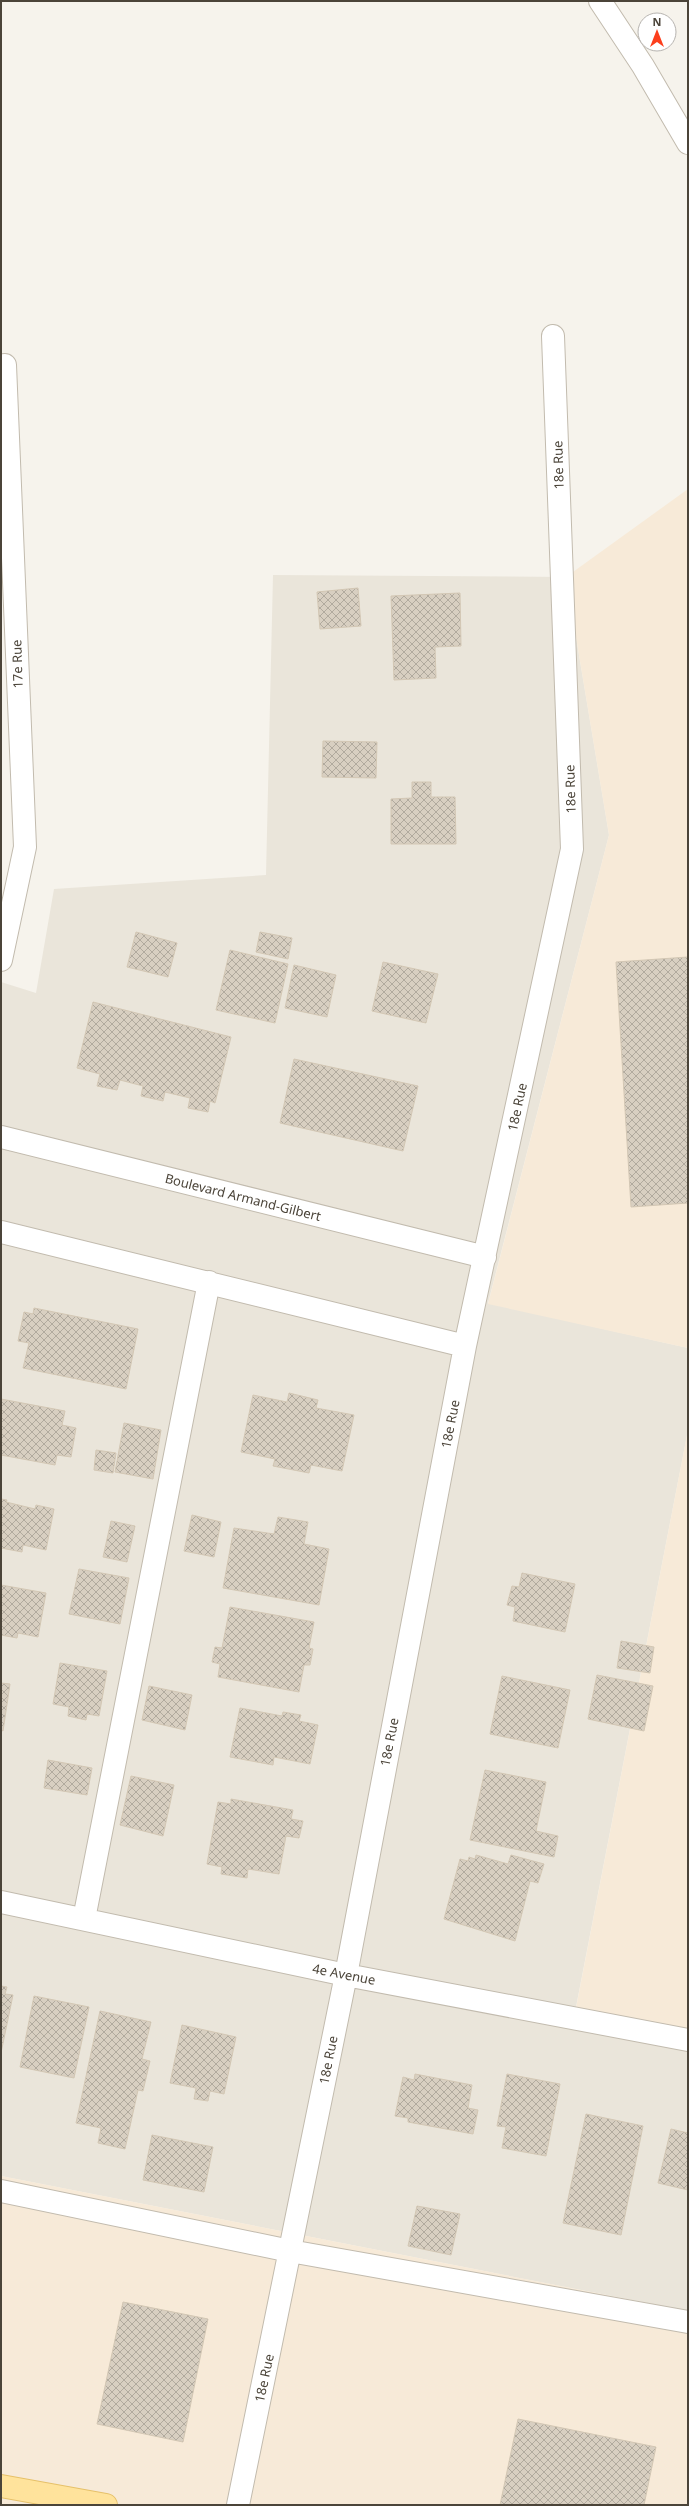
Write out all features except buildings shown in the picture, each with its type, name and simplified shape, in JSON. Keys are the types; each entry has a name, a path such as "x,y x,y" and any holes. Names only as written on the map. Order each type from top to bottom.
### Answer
{"main road":[{"path":"1,2486 106,2505"}],"street":[{"path":"600,1 643,66 688,143"},
{"name":"18e Rue","path":"238,2505 346,1974 465,1346 572,849 553,336"},
{"name":"17e Rue","path":"1,960 25,847 5,365"},
{"name":"Boulevard Armand-Gilbert","path":"1,1136 485,1257"},
{"path":"1,1232 465,1346"},
{"path":"84,1919 209,1282"},
{"name":"4e Avenue","path":"1,1902 346,1974 688,2040"},
{"path":"1,2190 290,2251 688,2322"}],"shaded area":[{"path":"688,489 688,1348 488,1304 609,835 566,577"},
{"path":"273,575 566,577 609,835 488,1303 688,1348 688,1430 575,2012 688,2033 688,2311 1,2176 1,982 36,993 54,889 266,875"},
{"path":"688,1430 688,2033 575,2013"},
{"path":"1,2176 688,2311 688,2505 1,2505"}]}
